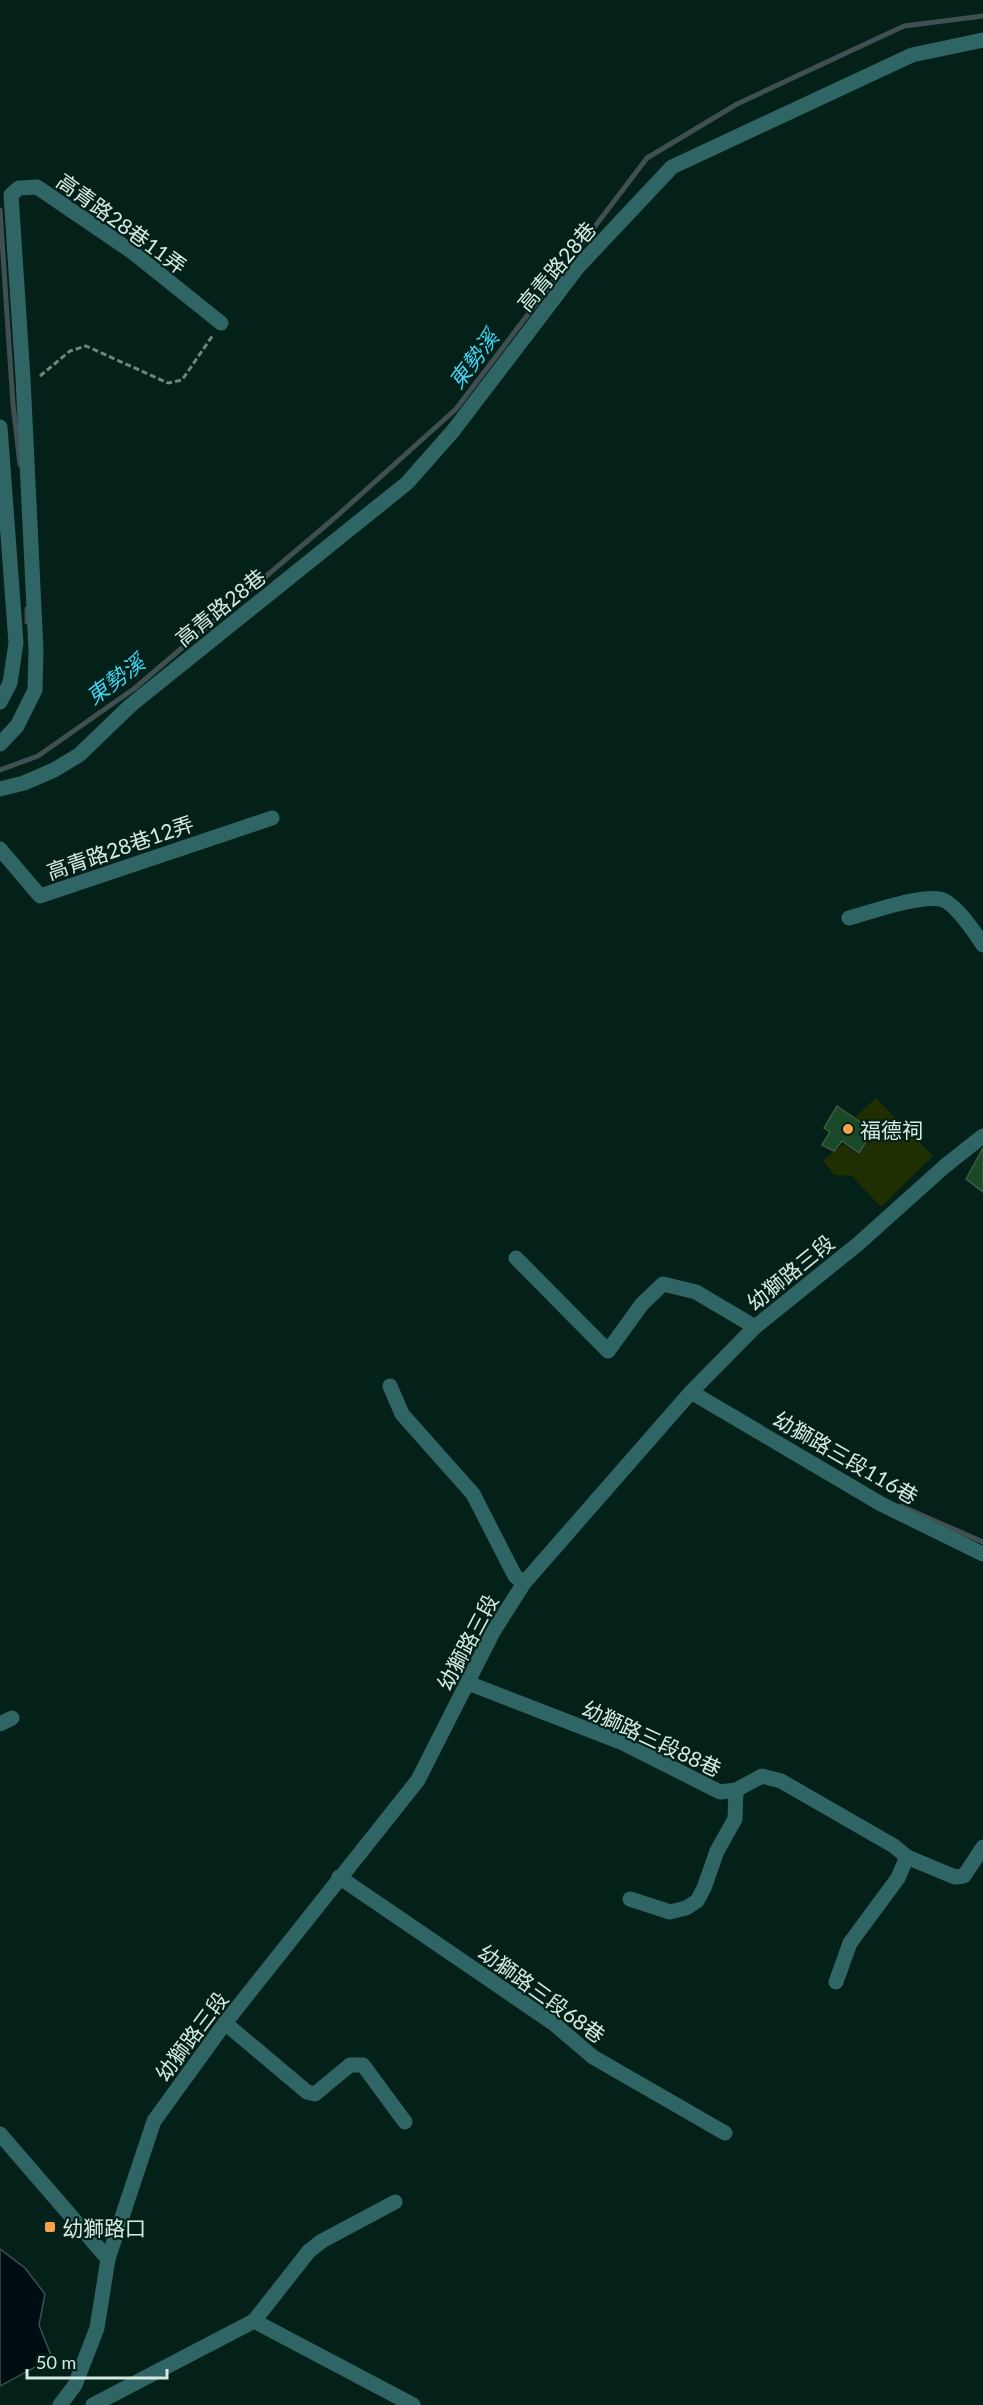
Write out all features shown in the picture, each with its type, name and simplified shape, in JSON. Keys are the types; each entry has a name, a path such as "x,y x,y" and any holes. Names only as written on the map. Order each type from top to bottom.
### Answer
{"street":[{"name":"高青路28巷","path":"0,789 24,783 54,770 79,755 131,705 407,483 453,431 578,267 672,167 912,55 983,40"},
{"name":"高青路28巷11弄","path":"0,744 17,726 35,690 36,650 23,378 11,195 20,188 37,187 131,250 220,324"},
{"path":"0,427 16,643 10,683 0,702"},
{"path":"0,633 16,643 36,650"},
{"name":"高青路28巷12弄","path":"0,849 40,896 272,818"},
{"path":"849,918 906,902 940,898 953,906 983,945"},
{"name":"幼獅路三段","path":"60,2405 75,2385 97,2328 108,2259 154,2121 225,2023 418,1780 493,1632 524,1583 691,1392 755,1327 858,1244 945,1166 983,1136"},
{"path":"516,1258 608,1351 642,1304 663,1284 696,1292 755,1327"},
{"path":"390,1386 402,1414 473,1494 515,1576 524,1583"},
{"name":"幼獅路三段116巷","path":"691,1392 881,1504 983,1554"},
{"name":"幼獅路三段88巷","path":"468,1683 623,1743 720,1792 736,1790 762,1776 781,1781 894,1846 907,1857 955,1877 964,1876 983,1847"},
{"path":"630,1899 670,1912 686,1908 697,1900 704,1888 717,1851 735,1819 736,1790"},
{"path":"836,1982 850,1943 898,1878 907,1857"},
{"name":"幼獅路三段68巷","path":"339,1877 554,2023 593,2057 725,2133"},
{"path":"225,2023 307,2092 315,2094 350,2065 363,2065 405,2122"},
{"path":"0,2134 108,2259"},
{"path":"93,2405 254,2321 309,2251 322,2241 395,2202"},
{"path":"254,2321 413,2405"}],"path":[{"path":"23,378 39,377 69,351 86,346 168,383 182,380 220,324"}],"green space":[{"path":"876,1098 933,1156 881,1207 852,1176 834,1175 823,1160 844,1144 859,1155 875,1131 855,1117"}],"shaded area":[{"path":"0,2249 25,2268 45,2294 39,2325 52,2358 0,2386"}],"building":[{"name":"福德祠","path":"837,1106 873,1131 859,1153 842,1141 834,1151 822,1145 830,1132 824,1128"},
{"path":"983,1148 983,1192 966,1179"}],"waterway":[{"name":"東勢溪","path":"0,770 38,756 135,688 338,515 456,409 647,158 737,104 904,26 983,16"},
{"path":"0,210 13,404 20,465"},
{"path":"27,609 27,622"},
{"path":"901,1506 983,1542"}],"place":[{"name":"福德祠","path":"848,1129"},
{"name":"幼獅路口","path":"50,2227"}]}
